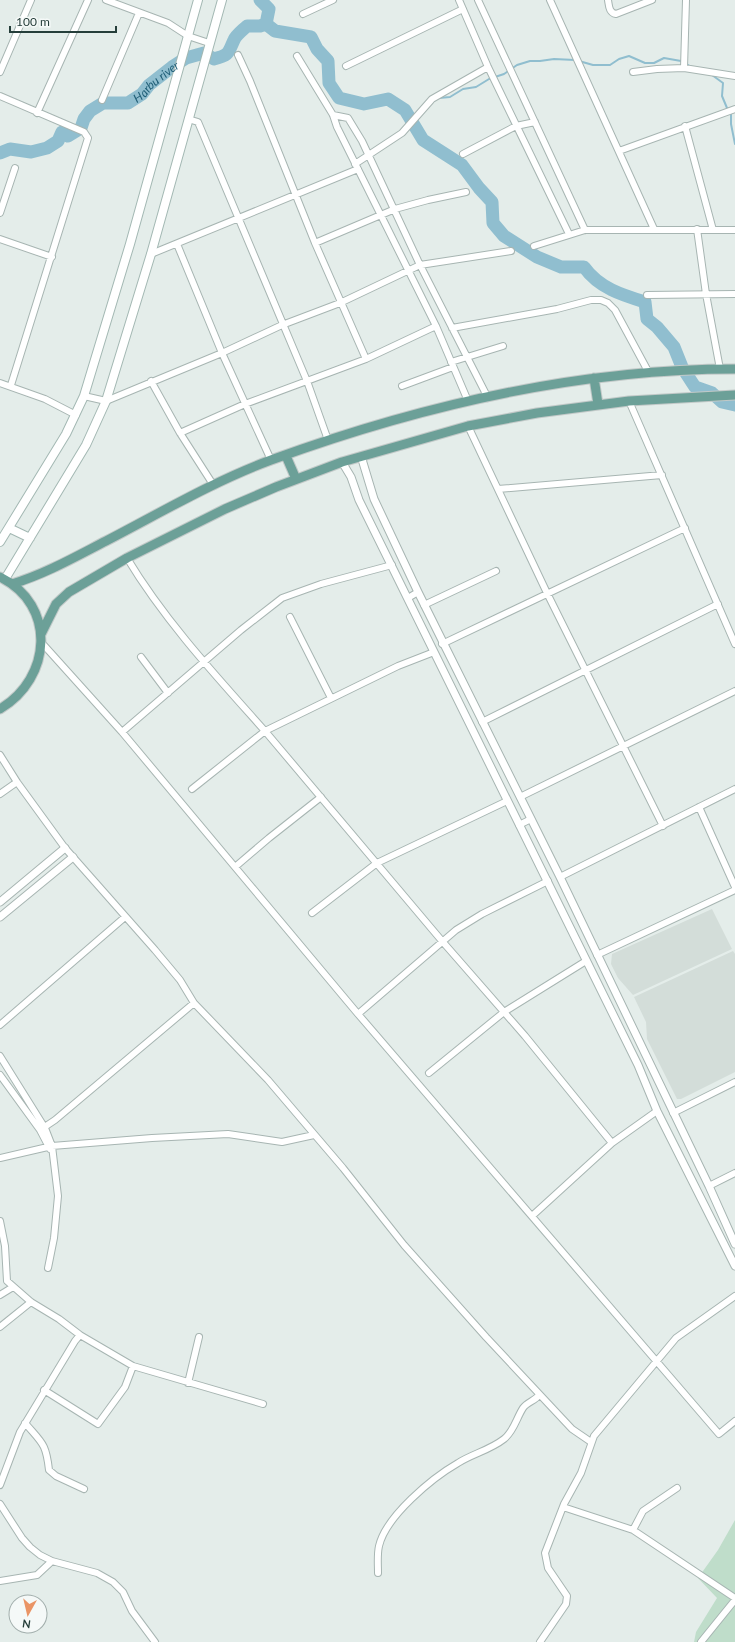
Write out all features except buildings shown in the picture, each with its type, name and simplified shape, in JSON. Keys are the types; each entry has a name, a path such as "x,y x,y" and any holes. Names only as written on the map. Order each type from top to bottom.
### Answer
{"main road":[{"path":"0,542 76,415 84,396 130,244 198,0"},
{"path":"6,580 86,445 106,401 151,254 222,0"},
{"path":"6,580 51,570 214,486 271,460 328,440 390,421 468,402 594,378 649,373 735,369"},
{"path":"594,378 598,404"},
{"path":"0,709 21,694 30,683 36,670 41,638 56,604 69,592 127,558 225,509 296,479 342,462 468,426 537,413 598,404 735,395"},
{"path":"286,456 296,479"},
{"path":"9,528 30,538"},
{"path":"6,580 29,604 36,615 41,638"}],"street":[{"path":"0,72 31,0"},
{"path":"38,113 88,0"},
{"path":"106,0 121,7 168,23 188,36 209,43"},
{"path":"121,7 124,0"},
{"path":"303,14 333,0"},
{"path":"459,0 488,67 569,234"},
{"path":"478,0 585,230"},
{"path":"550,0 620,151 654,229"},
{"path":"608,0 609,9 616,14 652,0"},
{"path":"684,68 686,0"},
{"path":"346,66 463,9"},
{"path":"102,100 139,12"},
{"path":"238,55 250,81 340,303 366,359"},
{"path":"297,56 333,115 334,122 436,326 468,402"},
{"path":"151,254 296,196 356,167 369,155 402,133 416,119 432,99 488,67"},
{"path":"634,72 684,68 735,76"},
{"path":"0,96 84,132 87,135 88,142 11,385"},
{"path":"620,151 735,109"},
{"path":"333,115 348,118 369,155 420,265 488,398"},
{"path":"188,119 198,122 237,219 307,381 328,440"},
{"path":"463,154 516,126 535,122"},
{"path":"685,126 713,230"},
{"path":"0,213 15,168"},
{"path":"315,243 395,209 466,192"},
{"path":"534,246 585,230 735,230"},
{"path":"698,230 706,294 720,369"},
{"path":"0,239 52,257"},
{"path":"177,244 222,353 271,460"},
{"path":"84,396 106,401 151,381 222,353 282,325 340,303 408,269 420,265 511,251"},
{"path":"647,295 735,294"},
{"path":"452,328 557,309 591,300 601,300 608,303 615,310 649,373"},
{"path":"180,433 245,404 366,359 436,326"},
{"path":"402,386 452,365 466,356 503,346"},
{"path":"151,381 180,433 214,486"},
{"path":"0,383 11,385 45,399 76,415"},
{"path":"629,401 735,644"},
{"path":"468,426 547,593 625,746 663,826"},
{"path":"361,456 374,499 442,644 560,877 709,1186 735,1244"},
{"path":"342,462 351,477 359,500 638,1065 657,1111 674,1141 735,1266"},
{"path":"498,489 662,475"},
{"path":"442,644 685,528"},
{"path":"127,558 142,583 204,663 265,731 442,941 563,1081 612,1143"},
{"path":"122,732 241,630 282,598 321,584 392,565"},
{"path":"424,605 496,571"},
{"path":"408,598 418,592"},
{"path":"482,722 718,604"},
{"path":"290,616 331,698"},
{"path":"41,638 122,732 358,1014 718,1434 735,1420"},
{"path":"192,789 265,731 398,666 434,652"},
{"path":"141,657 168,693"},
{"path":"520,797 735,691"},
{"path":"0,755 17,782 65,848 180,980 194,1003 229,1042 255,1066 343,1168 404,1245 539,1395 572,1429 591,1442"},
{"path":"0,794 17,782"},
{"path":"560,877 735,789"},
{"path":"235,867 321,797"},
{"path":"312,913 377,863 507,801"},
{"path":"699,807 735,887"},
{"path":"519,825 531,819"},
{"path":"0,902 65,848"},
{"path":"0,916 73,856"},
{"path":"358,1014 442,941 482,914 548,881"},
{"path":"597,955 735,890"},
{"path":"0,1025 125,918"},
{"path":"430,1073 504,1012 586,961"},
{"path":"42,1129 194,1003"},
{"path":"0,1056 42,1129 51,1148 58,1196 54,1238 48,1268"},
{"path":"638,1065 648,1061"},
{"path":"0,1075 42,1129"},
{"path":"673,1113 735,1082"},
{"path":"532,1216 612,1143 657,1111"},
{"path":"0,1158 51,1148 208,1134 228,1134 282,1142 314,1136"},
{"path":"709,1186 735,1173"},
{"path":"0,1221 5,1246 7,1281 31,1302 59,1319 80,1335 134,1366 263,1404"},
{"path":"0,1294 13,1287"},
{"path":"540,1642 566,1604 568,1596 548,1568 545,1553 563,1507 582,1473 591,1442 625,1398 676,1338 735,1296"},
{"path":"0,1327 31,1302"},
{"path":"0,1485 7,1461 25,1423 44,1390 80,1335"},
{"path":"188,1383 199,1337"},
{"path":"44,1390 98,1424 125,1387 134,1366"},
{"path":"378,1573 379,1544 397,1512 420,1490 450,1468 504,1439 512,1431 526,1404 535,1401 539,1395"},
{"path":"25,1423 44,1446 48,1458 49,1470 56,1476 84,1489"},
{"path":"0,1459 7,1461"},
{"path":"633,1530 643,1511 677,1488"},
{"path":"0,1504 30,1547 52,1561 97,1573 113,1582 123,1592 132,1611 153,1641"},
{"path":"563,1507 633,1530 735,1599 701,1642"},
{"path":"0,1580 37,1575 52,1561"}],"shaded area":[{"path":"712,909 732,949 633,995 618,978 611,964 612,954"},
{"path":"733,951 735,954 735,1072 681,1099 677,1099 647,1039 646,1022 634,997"}],"green space":[{"path":"735,1520 735,1642 694,1642 696,1632 717,1598 698,1578 718,1550"}],"waterway":[{"name":"Harbu river","path":"0,153 10,149 31,152 47,148 58,141 62,132 68,136 81,128 84,119 90,111 103,103 128,103 142,94 149,85 186,58 204,53 214,59 226,55 236,36 247,26 260,26 266,24 269,9 260,0"},
{"path":"266,24 275,31 311,37 317,49 328,61 329,83 339,98 364,104 388,99 405,110 423,140 462,165 479,188 492,202 493,223 504,236 537,257 561,267 584,267 597,280 612,290 645,302 647,319 657,327 674,347 682,367 695,387 712,393 722,402 735,405"},
{"path":"579,61 593,65 610,65 619,59 629,56 645,63 654,63 664,58 681,61 690,66"},
{"path":"439,98 450,97 463,89 476,87 489,79 504,74 517,65 530,61 554,59 575,60"},
{"path":"712,75 723,83 722,96 727,108 729,109"},
{"path":"731,112 731,124 735,144"}]}
